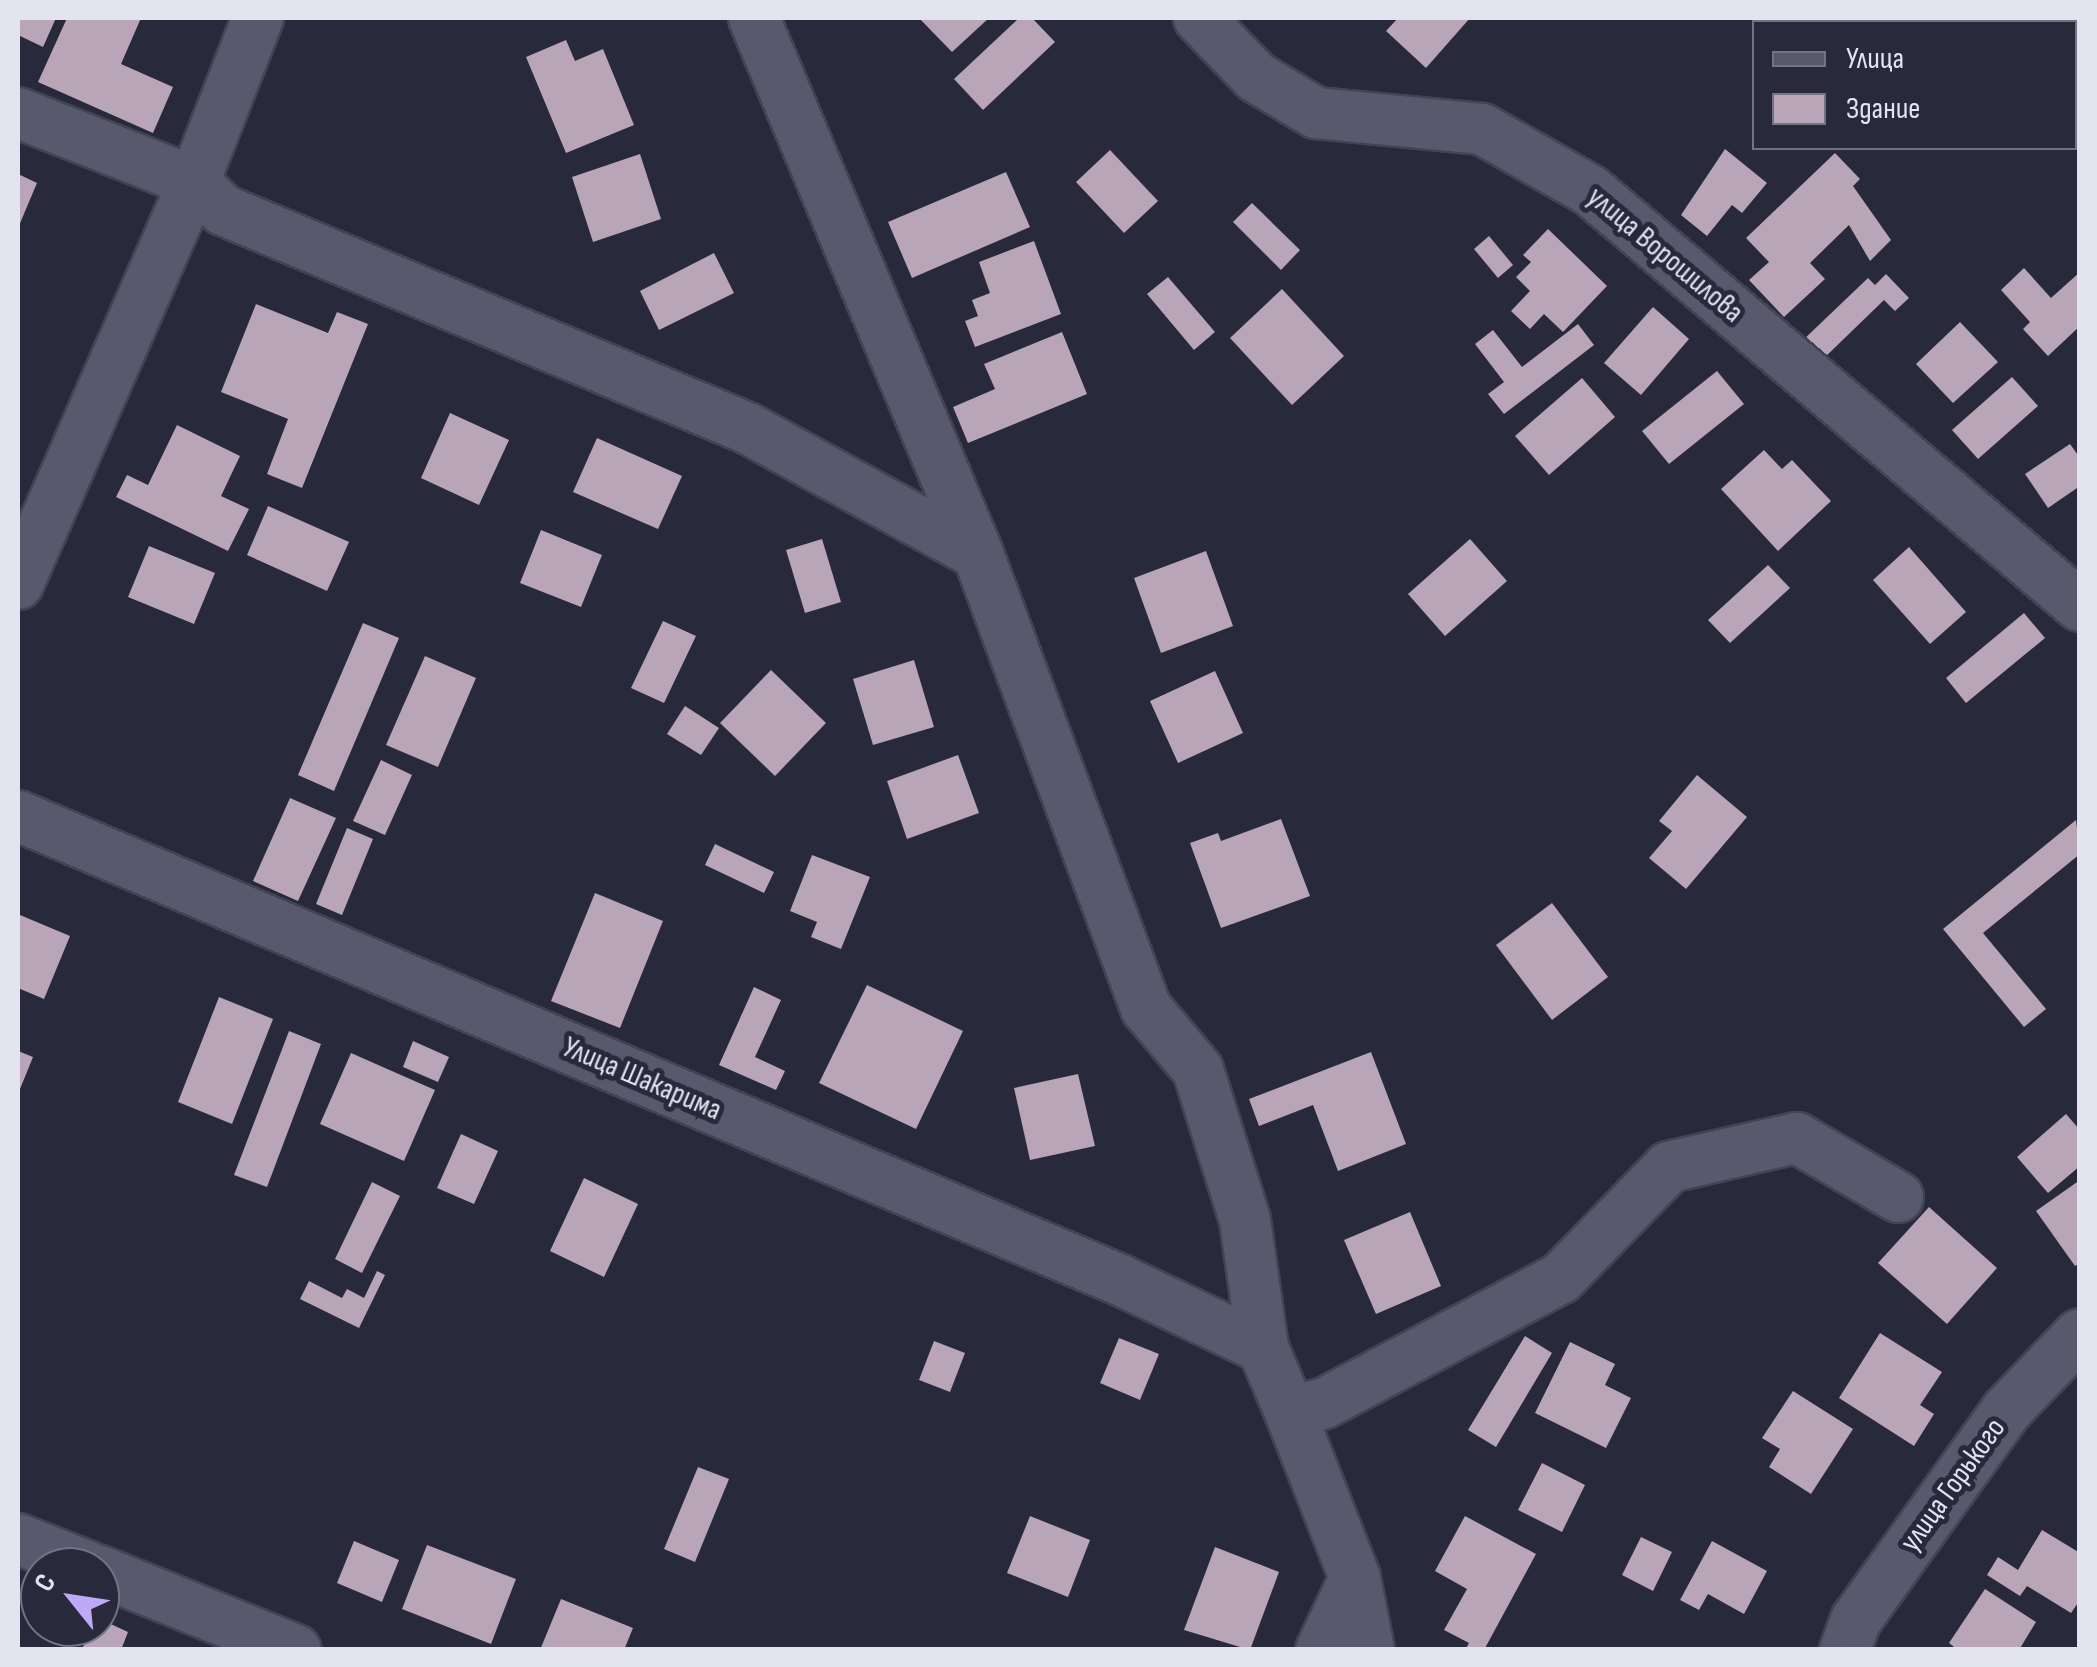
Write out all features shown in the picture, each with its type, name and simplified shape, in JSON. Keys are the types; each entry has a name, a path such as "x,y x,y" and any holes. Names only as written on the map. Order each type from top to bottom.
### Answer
{"street":[{"path":"18,584 194,182 258,18"},
{"path":"754,18 978,554 1146,1008 1198,1070 1245,1220 1263,1348 1355,1578 1369,1650"},
{"name":"улица Ворошилова","path":"1199,18 1256,78 1316,113 1482,129 1591,191 2080,606"},
{"path":"18,113 194,182 223,210 747,428 978,554"},
{"name":"Улица Шакарима","path":"18,816 1120,1280 1263,1348"},
{"path":"1290,1412 1323,1404 1561,1278 1669,1167 1798,1138 1898,1196"},
{"name":"улица Горького","path":"1844,1650 1856,1620 2007,1410 2080,1334"},
{"path":"1321,1650 1355,1578"},
{"path":"120,1580 296,1650"}],"building":[{"path":"18,18 56,18 43,47 18,35"},
{"path":"67,18 141,18 121,64 173,87 153,133 38,82"},
{"path":"919,18 989,18 952,52"},
{"path":"1019,18 1032,18 1055,42 983,110 954,79"},
{"path":"1398,18 1470,18 1426,68 1386,31"},
{"path":"566,40 575,61 603,49 634,125 566,153 526,57"},
{"path":"1725,149 1767,183 1742,213 1732,205 1707,236 1681,215"},
{"path":"1110,150 1158,201 1124,233 1076,182"},
{"path":"1835,153 1860,179 1853,186 1891,240 1870,261 1849,225 1810,263 1825,279 1784,317 1749,280 1769,262 1746,238"},
{"path":"640,154 661,219 593,242 572,177"},
{"path":"1006,172 1030,227 912,278 888,222"},
{"path":"18,174 37,183 18,228"},
{"path":"1252,203 1300,250 1281,270 1233,222"},
{"path":"1548,229 1607,286 1563,332 1544,314 1530,329 1511,311 1530,291 1516,277 1531,262 1523,255"},
{"path":"1489,236 1513,265 1498,278 1474,249"},
{"path":"1034,241 1061,314 975,347 965,321 978,316 972,300 990,293 979,262"},
{"path":"714,253 734,293 659,330 640,291"},
{"path":"2024,268 2051,298 2080,272 2080,326 2048,356 2023,329 2030,322 2001,290"},
{"path":"1886,274 1909,298 1895,311 1884,300 1820,362 1801,342 1868,278 1875,285"},
{"path":"1168,277 1215,332 1194,350 1147,294"},
{"path":"1282,289 1344,356 1292,405 1230,338"},
{"path":"256,304 328,333 337,312 368,324 302,488 267,474 288,419 221,392"},
{"path":"1653,307 1689,339 1641,395 1604,363"},
{"path":"1960,322 1998,362 1953,403 1916,364"},
{"path":"1578,324 1594,345 1504,414 1488,394 1504,382 1475,344 1493,330 1522,367"},
{"path":"1062,332 1087,394 968,443 953,407 995,389 984,364"},
{"path":"1717,371 1744,404 1669,464 1642,431"},
{"path":"2012,377 2038,406 1978,459 1952,430"},
{"path":"1582,378 1615,417 1549,475 1515,436"},
{"path":"450,413 509,440 479,505 421,478"},
{"path":"177,425 240,456 221,496 249,509 228,551 116,497 127,475 148,485"},
{"path":"597,438 682,476 658,529 573,492"},
{"path":"2070,444 2080,458 2080,486 2048,508 2025,474"},
{"path":"1764,450 1782,469 1792,460 1831,501 1778,551 1721,489"},
{"path":"268,506 349,542 327,591 247,555"},
{"path":"541,530 602,555 581,607 520,583"},
{"path":"822,539 841,602 805,613 786,550"},
{"path":"1470,539 1507,581 1445,636 1408,594"},
{"path":"149,546 215,573 194,624 128,597"},
{"path":"1909,547 1966,612 1930,644 1873,580"},
{"path":"1206,551 1233,626 1161,653 1134,578"},
{"path":"1768,565 1790,588 1730,643 1708,620"},
{"path":"2024,613 2045,638 1966,703 1946,678"},
{"path":"663,621 696,636 664,703 631,688"},
{"path":"363,623 399,638 334,791 298,775"},
{"path":"425,656 476,678 438,767 386,745"},
{"path":"914,660 934,727 873,745 853,679"},
{"path":"771,670 826,723 775,776 720,723"},
{"path":"1215,671 1243,733 1178,763 1150,701"},
{"path":"685,706 719,728 701,755 667,734"},
{"path":"958,755 979,813 907,839 887,781"},
{"path":"381,760 412,775 385,835 353,821"},
{"path":"1697,775 1747,817 1686,889 1649,858 1672,831 1659,821"},
{"path":"290,798 336,818 298,901 253,881"},
{"path":"1281,819 1310,896 1221,928 1190,843 1218,833 1221,841"},
{"path":"2076,820 2080,854 1983,933 2046,1009 2024,1027 1943,929"},
{"path":"347,828 373,839 342,915 316,904"},
{"path":"715,844 774,872 764,893 705,865"},
{"path":"812,855 870,877 841,949 811,937 817,922 790,911"},
{"path":"595,893 663,921 620,1028 551,1001"},
{"path":"1552,903 1608,977 1552,1020 1496,945"},
{"path":"20,915 70,936 44,999 18,988"},
{"path":"867,985 963,1031 916,1129 819,1083"},
{"path":"754,987 781,1000 755,1057 785,1071 776,1090 719,1065"},
{"path":"219,997 273,1019 232,1124 178,1102"},
{"path":"289,1031 321,1044 267,1187 234,1175"},
{"path":"413,1041 449,1057 438,1082 403,1067"},
{"path":"18,1051 33,1057 18,1094"},
{"path":"1371,1052 1406,1144 1338,1171 1313,1105 1259,1126 1249,1099"},
{"path":"351,1053 435,1090 404,1161 320,1124"},
{"path":"1078,1074 1095,1146 1030,1160 1014,1088"},
{"path":"2066,1114 2080,1130 2080,1166 2048,1193 2017,1157"},
{"path":"461,1134 498,1151 474,1204 437,1188"},
{"path":"584,1178 638,1204 604,1277 550,1251"},
{"path":"2080,1180 2080,1263 2075,1266 2036,1211"},
{"path":"372,1182 400,1196 362,1273 335,1259"},
{"path":"1929,1207 1997,1268 1947,1324 1878,1263"},
{"path":"1410,1212 1441,1286 1376,1314 1344,1240"},
{"path":"377,1271 385,1275 359,1328 300,1299 309,1281 342,1298 347,1289 364,1298"},
{"path":"1880,1333 1942,1372 1920,1405 1934,1414 1914,1446 1839,1398"},
{"path":"1525,1336 1552,1353 1496,1447 1468,1430"},
{"path":"1119,1338 1159,1354 1140,1400 1100,1383"},
{"path":"934,1341 965,1353 950,1392 919,1380"},
{"path":"1570,1342 1615,1364 1605,1385 1631,1398 1606,1448 1535,1413"},
{"path":"1793,1391 1853,1429 1811,1494 1769,1467 1780,1449 1762,1438"},
{"path":"1542,1463 1585,1485 1562,1532 1518,1510"},
{"path":"698,1467 729,1479 695,1562 664,1549"},
{"path":"1030,1516 1090,1540 1068,1597 1007,1573"},
{"path":"1465,1516 1536,1554 1484,1650 1465,1650 1469,1643 1444,1630 1467,1589 1435,1571"},
{"path":"2042,1530 2080,1553 2080,1600 2071,1613 2027,1586 2020,1596 1987,1575 1998,1557 2018,1570"},
{"path":"1641,1537 1672,1552 1653,1591 1622,1575"},
{"path":"354,1541 399,1560 382,1602 337,1583"},
{"path":"1712,1541 1767,1571 1744,1614 1708,1594 1699,1610 1680,1600"},
{"path":"427,1545 516,1579 491,1644 402,1609"},
{"path":"1215,1547 1279,1572 1250,1650 1184,1630"},
{"path":"1985,1589 2036,1622 2019,1650 1958,1650 1949,1643"},
{"path":"561,1599 633,1628 624,1650 540,1650"},
{"path":"120,1628 128,1632 121,1650 81,1650 120,1647"}]}
